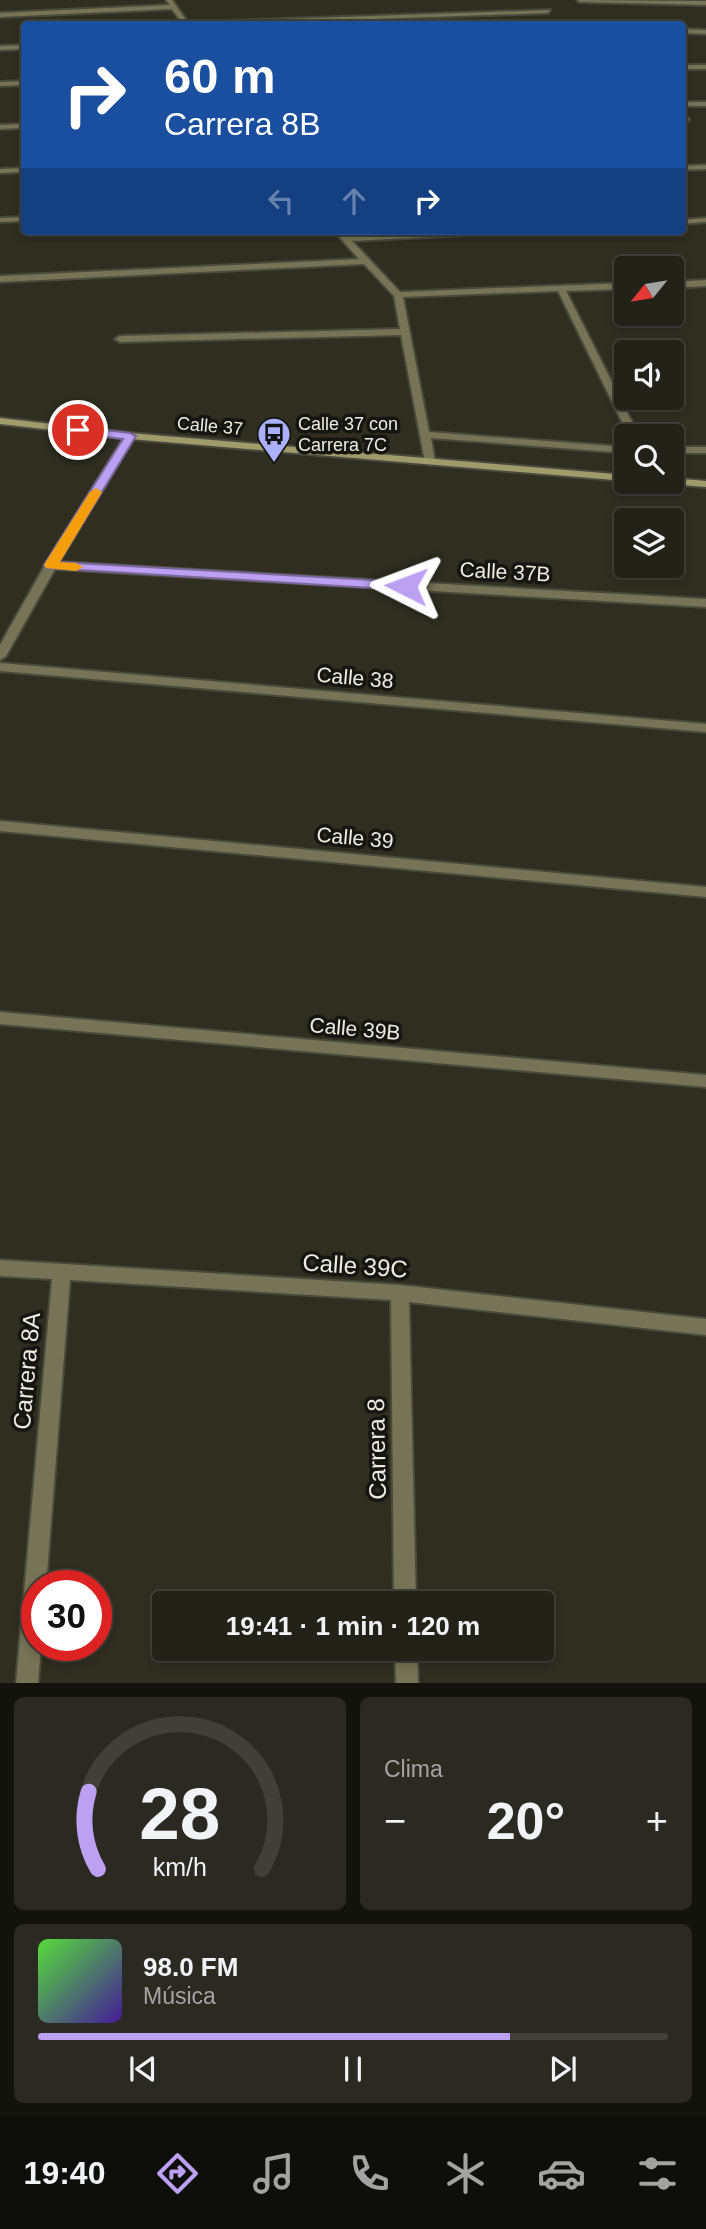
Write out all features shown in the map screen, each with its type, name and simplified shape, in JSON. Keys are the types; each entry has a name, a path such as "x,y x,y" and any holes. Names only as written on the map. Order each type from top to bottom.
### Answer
{"main road":[{"name":"Calle 37","path":"0,421 130,436 614,477"},
{"path":"684,482 706,484"}],"street":[{"path":"580,0 706,3"},
{"path":"0,15 170,4 184,21"},
{"path":"276,21 548,11"},
{"path":"686,31 706,32"},
{"path":"0,48 21,47"},
{"path":"686,66 706,67"},
{"path":"0,84 21,83"},
{"path":"686,104 706,104"},
{"path":"0,127 21,126"},
{"path":"686,168 706,167"},
{"path":"0,170 21,170"},
{"path":"0,220 21,219"},
{"path":"686,222 706,220"},
{"path":"342,235 398,295 430,462"},
{"path":"0,279 366,261"},
{"path":"684,284 706,283"},
{"path":"398,295 614,287"},
{"path":"561,289 628,424"},
{"path":"120,339 405,332"},
{"path":"426,435 614,449"},
{"path":"0,656 51,565 130,436"},
{"path":"684,450 706,450"},
{"name":"Calle 37B","path":"51,565 706,603"},
{"name":"Calle 38","path":"0,667 706,728"},
{"name":"Calle 39","path":"0,826 706,892"},
{"name":"Calle 39B","path":"0,1018 706,1081"},
{"name":"Calle 39C","path":"0,1268 400,1293 706,1327"},
{"name":"Carrera 8A","path":"27,1683 62,1272"},
{"name":"Carrera 8","path":"400,1293 405,1591"},
{"path":"406,1661 407,1683"}],"slow traffic":[{"path":"76,567 51,565 96,492"}],"place":[{"name":"Calle 37 con Carrera 7C","path":"274,464"}],"route":[{"path":"78,430 130,436 51,565 406,586"}]}
